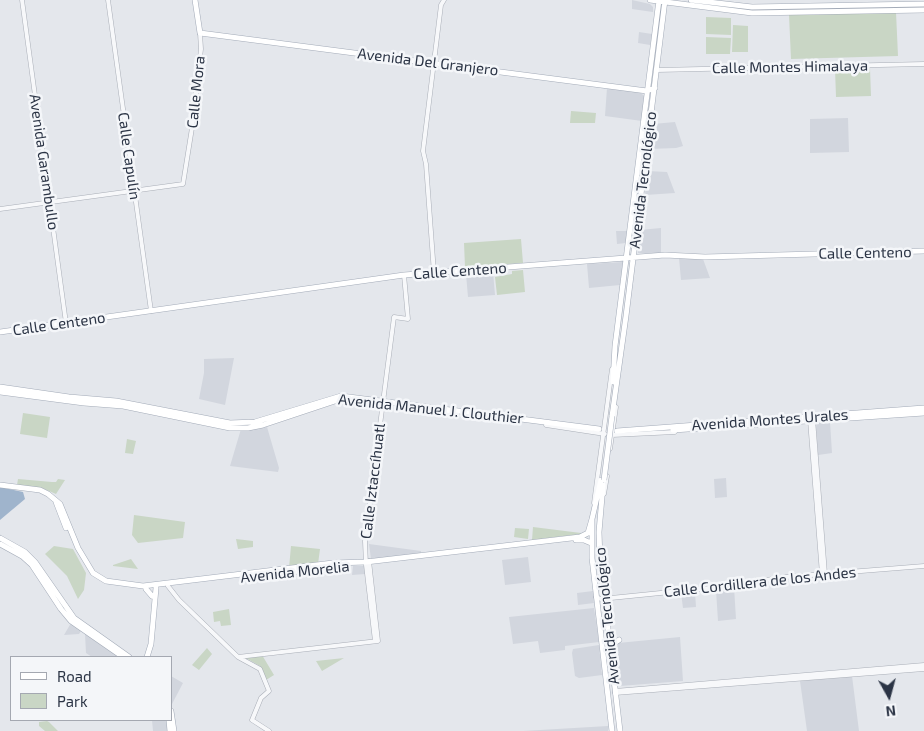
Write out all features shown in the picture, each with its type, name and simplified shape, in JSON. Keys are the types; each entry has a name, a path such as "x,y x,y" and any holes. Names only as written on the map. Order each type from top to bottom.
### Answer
{"main road":[{"name":"Calle Mora","path":"195,0 200,34"},
{"path":"648,0 752,14 915,3 924,4"},
{"path":"648,0 653,3 658,12"},
{"path":"691,0 752,7 915,3 924,10"},
{"name":"Avenida Tecnológico","path":"620,731 600,560 602,480 636,176 647,91 657,41 659,1"},
{"name":"Avenida Tecnológico","path":"657,41 663,21 665,1"},
{"path":"663,21 667,9 679,4"},
{"name":"Avenida Del Granjero","path":"200,34 647,91"},
{"name":"Avenida Tecnológico","path":"617,358 626,316 634,258 657,70 656,49"},
{"path":"647,91 655,88"},
{"path":"638,89 644,93 646,98"},
{"path":"638,166 644,169"},
{"path":"636,176 640,174 643,178"},
{"name":"Calle Centeno","path":"0,332 434,272 670,255 705,257 924,251"},
{"path":"620,316 626,316"},
{"name":"Avenida Manuel J. Clouthier","path":"0,387 69,397 116,400 230,423 255,422 338,396 601,430"},
{"name":"Avenida Manuel J. Clouthier","path":"0,392 123,406 230,428 248,428 263,425 336,400 383,403"},
{"name":"Avenida Montes Urales","path":"812,419 924,408"},
{"name":"Avenida Montes Urales","path":"615,432 924,412"},
{"name":"Avenida Tecnológico","path":"602,480 587,536 591,543 612,731"},
{"path":"0,485 40,490 56,501"},
{"name":"Avenida Morelia","path":"56,501 60,504 78,548 88,565 96,576 106,581 146,586 332,563 367,562"},
{"name":"Avenida Morelia","path":"56,501 75,548 93,577 104,584 146,589 551,541 587,536 600,532"},
{"path":"0,538 24,552 35,562 74,618 128,656"},
{"path":"0,544 22,556 35,568 61,609 71,621 122,656"},
{"path":"154,596 166,587"},
{"path":"145,656 155,588"},
{"path":"146,589 154,596"},
{"path":"610,650 613,644 619,640"},
{"path":"614,681 622,689"},
{"path":"608,694 615,692"},
{"path":"169,721 173,730"}],"street":[{"name":"Avenida Garambullo","path":"22,0 66,323"},
{"name":"Calle Capulín","path":"108,0 151,312"},
{"path":"434,272 423,151 441,5 444,0"},
{"name":"Calle Mora","path":"134,191 183,184 192,128 201,49 200,34"},
{"name":"Calle Montes Himalaya","path":"657,70 924,64"},
{"path":"0,209 134,191"},
{"name":"Calle Iztaccíhuatl","path":"238,657 376,641 366,541 394,317 408,319 404,275"},
{"name":"Avenida Tecnológico","path":"594,509 601,430 605,421 617,358"},
{"name":"Avenida Tecnológico","path":"602,501 615,432 617,358"},
{"path":"812,419 824,574"},
{"path":"601,430 615,432"},
{"name":"Calle Cordillera de los Andes","path":"596,597 604,598 720,587 769,579 924,566"},
{"path":"166,587 238,657 258,667 269,691 261,698 252,720 269,731"},
{"path":"615,692 622,689 924,665"},
{"path":"615,692 924,669"}],"shaded area":[{"path":"632,0 650,4 653,7 653,12 632,9"},
{"path":"639,32 652,34 650,45 638,43"},
{"path":"607,88 642,94 644,96 642,121 605,116"},
{"path":"848,118 849,152 810,153 810,119"},
{"path":"675,122 683,146 649,149 653,124"},
{"path":"647,171 667,172 675,193 645,195"},
{"path":"661,228 661,253 638,253 640,230"},
{"path":"616,231 627,231 626,243 617,244"},
{"path":"679,258 703,259 710,278 681,280"},
{"path":"623,262 620,285 589,288 587,264"},
{"path":"493,272 495,295 468,297 466,274"},
{"path":"234,358 225,405 199,399 204,373 204,359"},
{"path":"830,422 832,453 818,455 816,423"},
{"path":"267,427 279,468 278,472 230,466 241,429"},
{"path":"726,478 727,497 715,498 714,479"},
{"path":"369,544 421,551 421,553 371,559"},
{"path":"528,557 531,582 505,585 502,560"},
{"path":"353,566 365,566 365,574 352,575"},
{"path":"734,587 736,619 718,621 716,590"},
{"path":"593,591 594,603 578,605 577,593"},
{"path":"695,592 696,607 683,608 681,593"},
{"path":"594,608 599,642 565,646 565,650 540,653 538,641 513,644 509,617"},
{"path":"71,623 81,631 79,634 64,635"},
{"path":"85,634 117,656 90,656 86,653"},
{"path":"680,637 683,681 620,686 617,684 616,658 614,658 613,647 618,643"},
{"path":"599,645 602,675 579,678 575,676 573,649"},
{"path":"852,676 859,731 807,731 800,681"},
{"path":"172,677 183,683 172,704"},
{"path":"152,721 167,721 169,731 153,731"},
{"path":"608,726 608,731 523,731"}],"green space":[{"path":"896,12 898,56 791,59 789,15"},
{"path":"706,17 731,18 731,35 706,34"},
{"path":"733,25 748,26 748,52 732,52"},
{"path":"706,37 731,38 730,54 706,54"},
{"path":"870,68 871,96 836,97 835,69"},
{"path":"571,111 596,113 595,123 570,123"},
{"path":"521,239 523,263 465,267 464,243"},
{"path":"523,270 525,292 497,295 495,277 512,274 512,271"},
{"path":"23,413 50,417 47,438 20,434"},
{"path":"127,439 136,441 133,454 125,453"},
{"path":"18,479 52,482 56,482 58,479 65,480 56,494 42,488 17,485"},
{"path":"134,515 185,522 183,538 138,543 132,535"},
{"path":"533,527 581,533 581,534 532,540"},
{"path":"515,528 529,529 528,539 514,537"},
{"path":"236,539 253,541 253,547 238,549"},
{"path":"54,546 73,549 86,573 84,590 78,599 67,576 45,554"},
{"path":"291,546 320,549 318,564 289,568"},
{"path":"131,559 138,569 113,566 113,565"},
{"path":"229,609 231,625 221,626 220,621 214,622 213,612"},
{"path":"207,648 212,654 199,670 192,665"},
{"path":"262,655 274,675 266,680 260,666 244,657"},
{"path":"344,658 322,671 316,661"},
{"path":"47,721 58,731 45,731 39,726 39,722"}],"water":[{"path":"0,487 23,492 25,499 0,520"}]}
